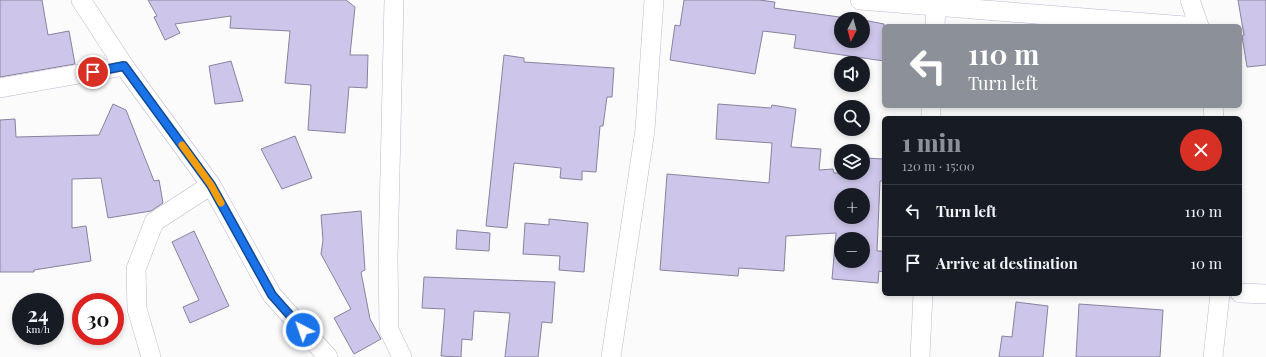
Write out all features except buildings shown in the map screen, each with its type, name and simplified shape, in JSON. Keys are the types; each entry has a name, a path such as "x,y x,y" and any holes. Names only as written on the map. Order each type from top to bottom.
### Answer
{"street":[{"path":"81,0 124,66 211,185 272,295 328,357"},
{"path":"394,0 388,258 389,330 402,357"},
{"path":"611,357 644,130 654,0"},
{"path":"860,0 1159,24"},
{"path":"1190,0 1198,24"},
{"path":"935,24 936,6"},
{"path":"0,88 124,66"},
{"path":"151,357 137,309 136,269 154,222 211,185"},
{"path":"1242,293 1266,294"},
{"path":"920,357 923,296"},
{"path":"1213,357 1220,296"}],"slow traffic":[{"path":"182,145 211,185 221,203"}],"route":[{"path":"93,72 124,66 211,185 272,295 303,330"}]}
